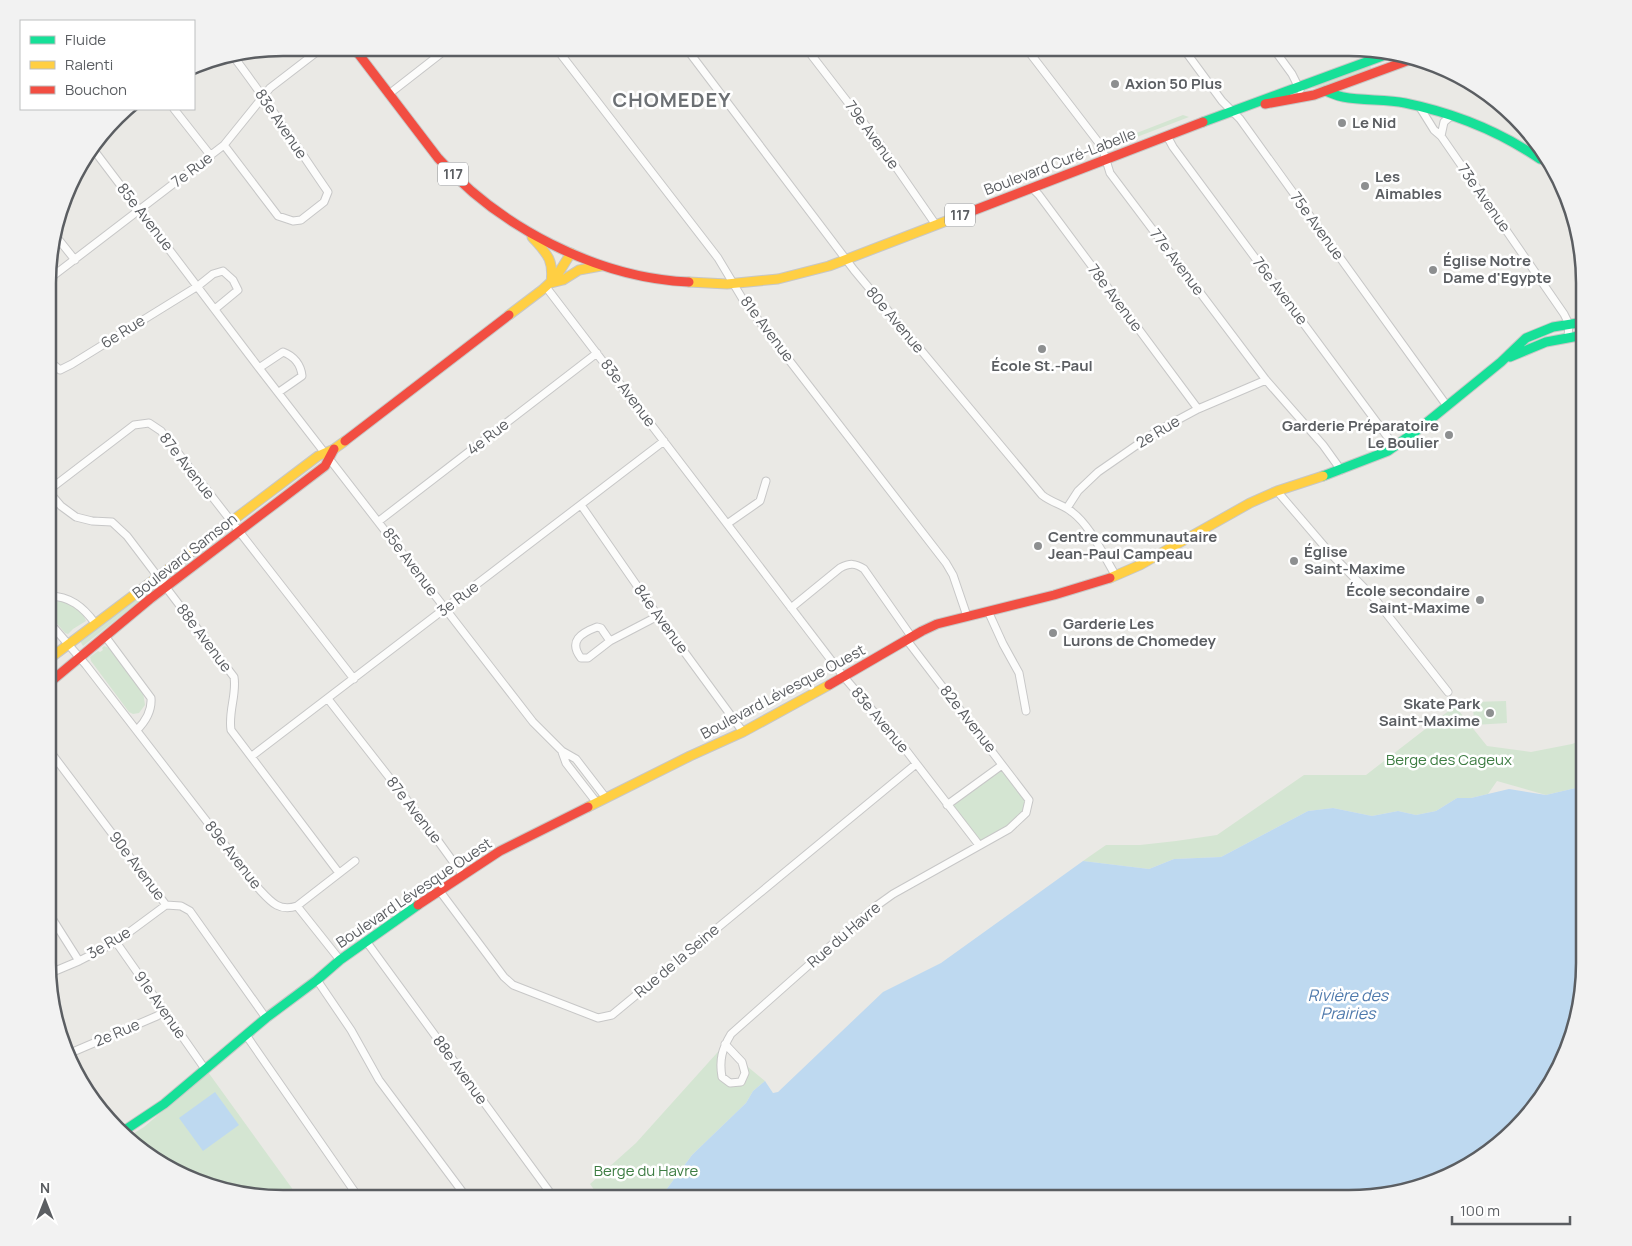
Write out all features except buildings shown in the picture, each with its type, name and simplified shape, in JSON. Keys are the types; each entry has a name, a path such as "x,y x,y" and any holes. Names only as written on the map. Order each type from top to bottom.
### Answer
{"street":[{"name":"7e Rue","path":"57,274 224,145 273,86 312,56"},
{"name":"Boulevard Curé-Labelle","path":"360,56 431,149 456,177 485,202 526,230 571,253 603,266 658,280 693,284 756,282 794,276 846,260 1374,58"},
{"path":"389,94 438,56"},
{"name":"81e Avenue","path":"562,56 718,258 742,298 765,329 946,562 953,575 966,616"},
{"name":"80e Avenue","path":"692,56 846,260 1042,495 1052,503 1067,508 1082,520 1116,576"},
{"name":"79e Avenue","path":"812,56 880,144 936,224"},
{"name":"77e Avenue","path":"1032,56 1102,147 1110,173 1266,380 1323,444 1341,470"},
{"name":"75e Avenue","path":"1189,56 1222,101 1240,119 1447,406"},
{"path":"1279,56 1299,86 1303,97"},
{"path":"1386,59 1388,68"},
{"name":"83e Avenue","path":"224,145 278,216 293,221 301,220 324,202 328,192 237,61"},
{"name":"Boulevard Curé-Labelle","path":"1245,107 1303,97 1325,91 1402,63"},
{"path":"1325,91 1344,97 1379,99 1418,105 1452,114 1497,133 1522,146 1538,158"},
{"name":"73e Avenue","path":"1418,105 1563,312 1569,324"},
{"path":"175,110 211,156"},
{"path":"1441,136 1444,122 1452,114"},
{"name":"76e Avenue","path":"1167,136 1173,147 1395,447"},
{"name":"85e Avenue","path":"97,153 259,368 330,453 445,609 534,722 562,751 576,759 606,798"},
{"name":"78e Avenue","path":"1032,188 1198,409"},
{"path":"526,230 552,262 553,271 548,285"},
{"path":"60,242 74,260"},
{"name":"Boulevard Samson","path":"56,653 318,456 330,453 548,285 559,273 571,253"},
{"path":"548,285 563,280 579,270 603,266"},
{"path":"198,286 212,274 223,271 233,280 238,290 215,309"},
{"name":"83e Avenue","path":"548,285 844,678 902,745 979,845"},
{"name":"6e Rue","path":"56,367 60,370 72,364 198,286"},
{"name":"Boulevard Lévesque Ouest","path":"128,1128 164,1104 266,1018 317,980 340,960 462,874 500,851 690,756 743,732 844,678 908,637 937,624 1069,592 1116,576 1140,565 1241,508 1277,491 1341,470 1395,447 1501,362 1526,338 1548,328 1576,323"},
{"path":"1568,337 1569,324"},
{"name":"Boulevard Lévesque Ouest","path":"1501,362 1533,346 1576,336"},
{"path":"259,368 283,352 291,355 301,369 302,376 279,392"},
{"name":"4e Rue","path":"379,520 597,352"},
{"name":"2e Rue","path":"1067,508 1078,491 1098,472 1157,430 1198,409 1266,380"},
{"name":"87e Avenue","path":"56,486 134,425 149,423 161,431 354,679"},
{"name":"3e Rue","path":"252,756 664,441"},
{"name":"Boulevard Samson","path":"56,678 166,587 325,466 330,453"},
{"path":"727,524 760,501 766,482"},
{"path":"1277,491 1331,554 1374,599 1448,692"},
{"name":"88e Avenue","path":"56,500 76,517 92,521 112,522 127,536 234,676 235,686 230,723 231,730 339,873"},
{"name":"84e Avenue","path":"580,505 743,732"},
{"name":"82e Avenue","path":"791,608 840,568 848,564 856,564 864,569 908,637 1029,800"},
{"path":"56,597 78,604 95,623"},
{"path":"988,611 1019,673 1026,712"},
{"path":"610,641 601,628 597,627 575,640 575,647 580,658 588,658 610,641 658,616"},
{"name":"89e Avenue","path":"56,631 137,730 259,889 281,908 288,909 297,906"},
{"path":"105,636 150,698 151,706 148,715 137,730"},
{"name":"87e Avenue","path":"328,699 428,827 462,874"},
{"name":"85e Avenue","path":"562,751 566,763 597,802"},
{"name":"90e Avenue","path":"56,760 166,904 181,906 190,911 266,1018"},
{"name":"Rue de la Seine","path":"439,890 504,977 513,985 598,1018 606,1016 612,1014 916,764"},
{"path":"947,805 1002,765"},
{"name":"Rue du Havre","path":"725,1044 731,1034 872,909 892,894 1009,829 1026,813 1029,800"},
{"path":"340,960 297,906 355,860"},
{"name":"3e Rue","path":"56,970 116,942 166,904"},
{"path":"56,925 78,961"},
{"name":"88e Avenue","path":"366,941 548,1190"},
{"name":"91e Avenue","path":"116,942 205,1069"},
{"path":"317,980 351,1030 379,1080 461,1190"},
{"name":"2e Rue","path":"75,1051 157,1016 164,1011"},
{"path":"246,1035 353,1190"},
{"path":"725,1044 742,1062 746,1074 741,1082 730,1083 722,1077 720,1063 725,1044"}],"green space":[{"path":"1370,66 1372,69 1321,87 1313,88 1312,86"},
{"path":"1183,115 1189,117 1116,145 1115,143 1110,145 1105,140 1111,139 1116,141"},
{"path":"151,589 153,590 83,646 80,641 82,639"},
{"path":"56,601 76,608 86,621 68,634 56,622"},
{"path":"104,646 109,648 143,692 145,705 139,713 133,714 129,712 91,661 90,657 103,650"},
{"name":"Skate Park Saint-Maxime","path":"1506,701 1507,723 1474,725 1473,702"},
{"name":"Berge des Cageux","path":"1455,706 1487,746 1531,752 1576,742 1576,788 1546,795 1497,781 1488,794 1471,798 1457,798 1436,811 1416,815 1398,811 1372,816 1333,808 1308,811 1221,857 1174,859 1149,869 1083,861 1106,845 1140,845 1217,835 1304,775 1366,775"},
{"path":"1002,765 1029,800 1026,813 1009,829 979,845 947,805"},
{"name":"Berge du Havre","path":"725,1044 722,1077 730,1083 741,1082 745,1073 742,1062 765,1081 753,1091 746,1103 692,1155 666,1190 594,1190 590,1184 636,1143"},
{"path":"208,1072 293,1190 253,1188 210,1178 157,1152 134,1133 144,1127"}],"water":[{"name":"Rivière des Prairies","path":"1576,788 1576,963 1574,993 1564,1036 1538,1089 1519,1113 1499,1133 1475,1152 1436,1172 1408,1182 1379,1188 1349,1190 666,1190 692,1155 746,1103 753,1091 765,1081 773,1093 778,1092 883,992 941,963 1083,861 1149,869 1174,859 1221,857 1308,811 1333,808 1372,816 1398,811 1416,815 1436,811 1457,798 1471,798 1509,789 1546,795"},
{"path":"215,1092 239,1125 203,1151 179,1118"}],"traffic: fast":[{"path":"1203,122 1377,58"},
{"path":"1325,91 1343,97 1397,102 1441,112 1476,124 1509,140 1539,158"},
{"path":"1323,476 1388,451 1415,432 1501,362 1526,338 1553,327 1576,323"},
{"path":"1510,357 1546,342 1576,336"},
{"path":"128,1128 164,1104 266,1018 317,980 340,960 418,905"}],"traffic: slow":[{"path":"689,282 727,284 778,279 829,266 954,218"},
{"path":"532,237 548,257 552,275 551,283 563,280 579,270 601,266"},
{"path":"509,315 556,277 571,253"},
{"path":"56,654 318,456 334,449 345,441"},
{"path":"1110,578 1140,565 1250,503 1277,491 1323,476"},
{"path":"588,807 743,732 829,685"}],"traffic: jam":[{"path":"360,56 438,158 462,183 489,206 551,244 585,259 619,270 654,278 689,282"},
{"path":"1265,104 1314,95 1402,63"},
{"path":"954,218 1203,122"},
{"path":"345,441 509,315"},
{"path":"56,677 150,599 325,466 334,449"},
{"path":"829,685 937,624 1054,595 1110,578"},
{"path":"418,905 500,851 588,807"}],"place":[{"name":"Axion 50 Plus","path":"1115,84"},
{"name":"Le Nid","path":"1342,123"},
{"name":"Les Aimables","path":"1365,186"},
{"name":"Église Notre Dame d'Egypte","path":"1433,270"},
{"name":"École St.-Paul","path":"1042,349"},
{"name":"Garderie Préparatoire Le Boulier","path":"1449,435"},
{"name":"Centre communautaire Jean-Paul Campeau","path":"1038,546"},
{"name":"Église Saint-Maxime","path":"1294,561"},
{"name":"École secondaire Saint-Maxime","path":"1480,600"},
{"name":"Garderie Les Lurons de Chomedey","path":"1053,633"},
{"name":"Skate Park Saint-Maxime","path":"1490,713"}],"district":[{"name":"CHOMEDEY","path":"672,100"}]}
